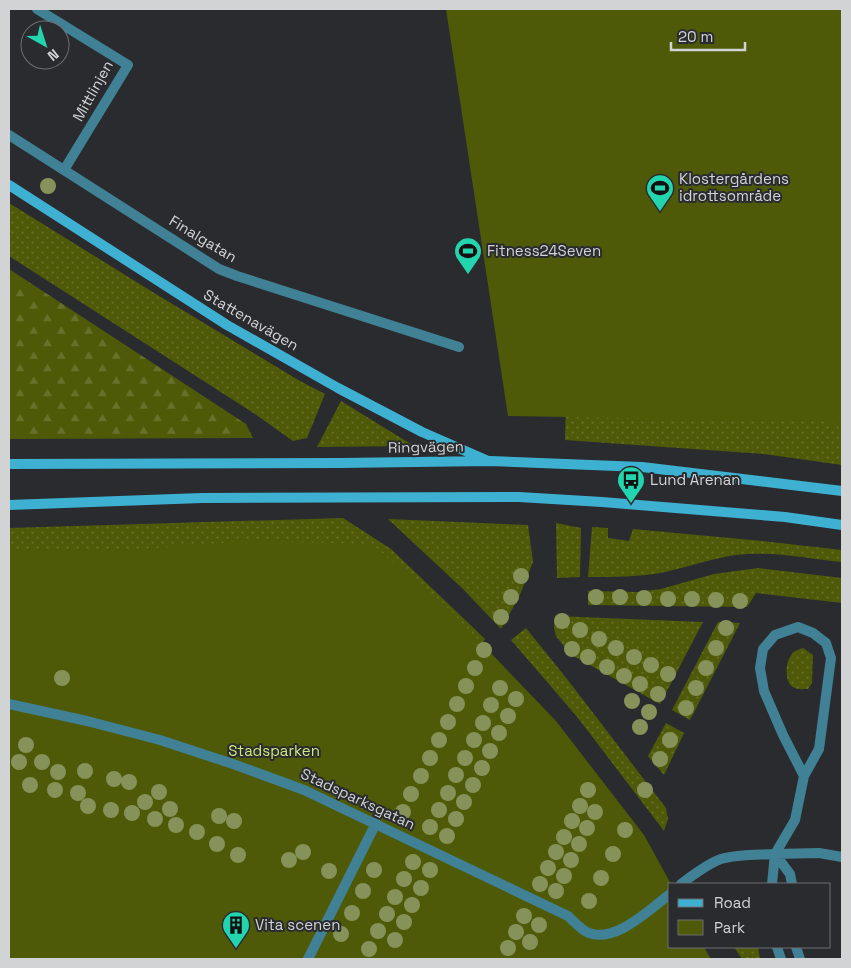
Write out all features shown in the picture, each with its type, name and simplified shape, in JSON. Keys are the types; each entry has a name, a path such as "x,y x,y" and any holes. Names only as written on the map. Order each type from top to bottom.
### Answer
{"main road":[{"name":"Stattenavägen","path":"9,185 227,325 338,388 422,432 490,461"},
{"name":"Ringvägen","path":"9,464 340,464 490,461 642,466 842,491"},
{"path":"9,505 202,498 519,498 602,502 756,515 842,525"}],"street":[{"name":"Mittlinjen","path":"37,9 128,65 64,170"},
{"name":"Finalgatan","path":"9,135 219,269 459,347"},
{"path":"772,883 775,854 795,820 804,776 819,749 831,658 826,643 814,633 798,627 775,635 763,649 760,668 764,691 782,735 804,776"},
{"name":"Stadsparksgatan","path":"9,704 160,740 304,790 568,916 586,932 606,935 622,930 668,896"},
{"path":"308,959 376,823"},
{"path":"682,883 720,859 740,856 819,853 842,857"},
{"path":"775,854 790,874 792,883"}],"green space":[{"name":"Klostergårdens idrottsområde","path":"446,9 842,9 842,425 817,421 508,416"},
{"path":"9,203 151,291 300,381 325,394 307,438 293,441 255,414 9,256"},
{"path":"9,269 246,424 253,438 9,439"},
{"path":"566,397 842,420 842,465 764,454 565,440"},
{"path":"341,401 414,446 317,447"},
{"path":"343,518 391,549 485,639 460,684 9,634 9,528"},
{"path":"388,519 528,525 533,562 519,597 501,629 463,589"},
{"path":"556,523 581,528 580,577 557,578"},
{"path":"592,527 608,528 608,538 629,541 633,529 842,550 842,562 783,555 747,554 715,559 656,574 588,577"},
{"name":"Stadsparken","path":"248,541 371,544 443,603 556,721 644,835 670,883 668,883 668,948 705,948 711,959 9,959 9,551 43,549 107,552"},
{"path":"758,568 842,578 842,603 756,593 747,607 588,605 588,591 637,592 661,589 714,574"},
{"path":"555,616 703,622 660,704 570,654 556,636 554,628"},
{"path":"718,622 740,623 690,720 672,710"},
{"path":"526,628 666,808 668,819 664,831 578,718 511,640"},
{"path":"803,648 813,655 812,683 808,689 798,689 790,685 788,681 787,664 795,651"},
{"path":"666,723 684,733 664,775 648,756"},
{"path":"735,948 758,948 760,959 742,959"}],"place":[{"name":"Klostergårdens idrottsområde","path":"660,212"},
{"name":"Fitness24Seven","path":"468,275"},
{"name":"Lund Arenan","path":"631,504"},
{"name":"Vita scenen","path":"236,949"}]}
